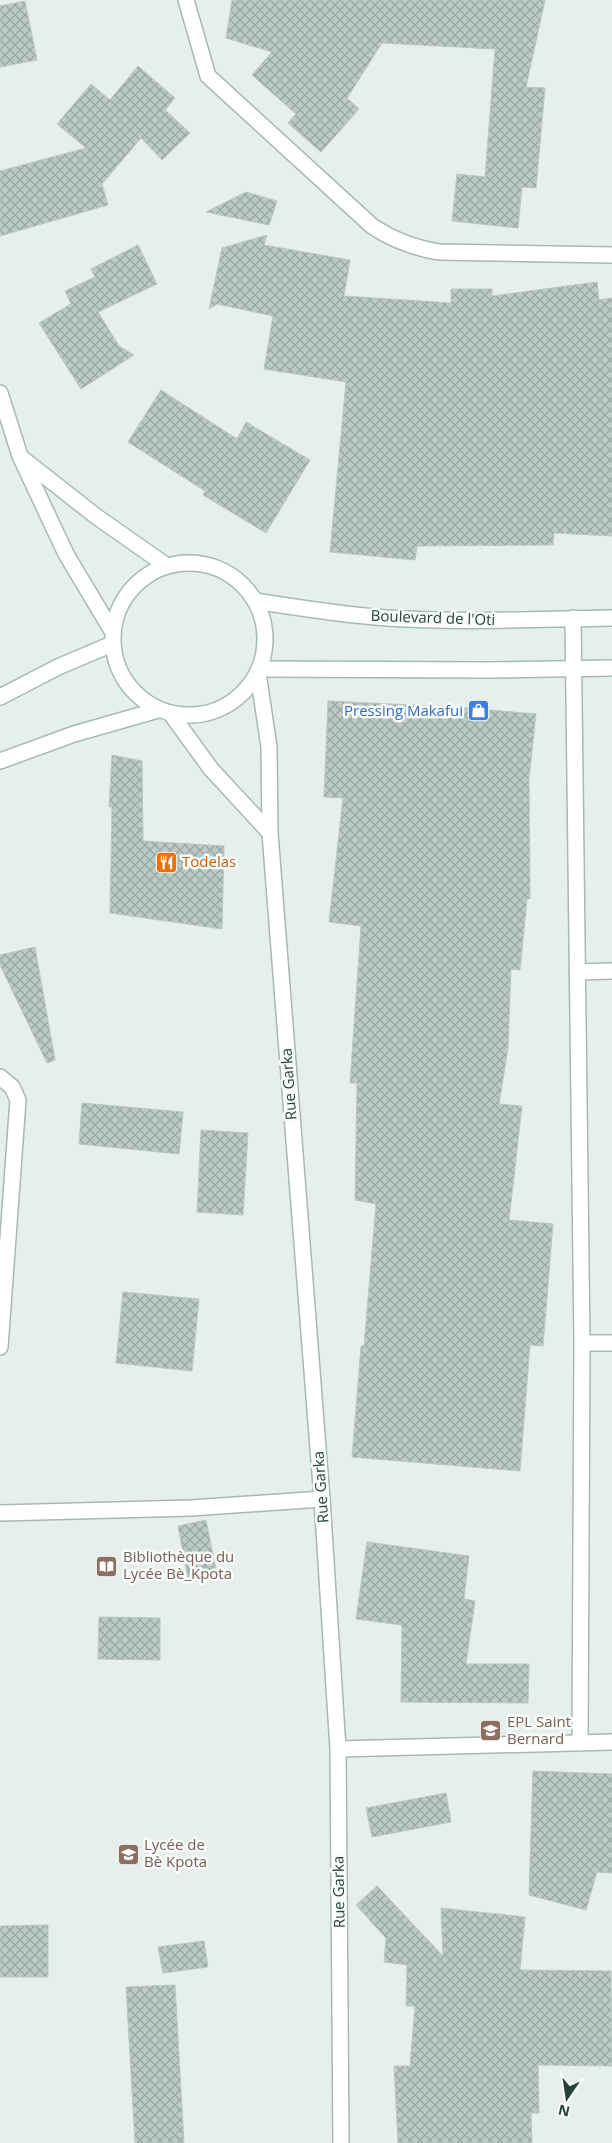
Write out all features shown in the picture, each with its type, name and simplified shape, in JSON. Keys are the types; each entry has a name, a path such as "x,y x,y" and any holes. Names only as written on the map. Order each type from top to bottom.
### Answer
{"street":[{"path":"186,0 208,76 372,226 386,235 420,249 439,252 612,255"},
{"path":"0,393 20,456 66,554 112,638"},
{"path":"20,456 97,517 167,566"},
{"path":"187,563 208,565 227,572 243,585 255,601 264,623 266,646 259,671 244,694 222,709 196,716 165,712 140,699 126,684 116,664 112,638 115,615 123,599 135,585 150,573 167,566 187,563"},
{"name":"Boulevard de l'Oti","path":"255,601 333,613 388,618 465,621 612,618"},
{"path":"574,618 582,1343 580,1743"},
{"path":"0,697 112,638"},
{"path":"259,671 612,668"},
{"name":"Rue Garka","path":"259,671 270,747 270,833 322,1499 338,1749 342,2143"},
{"path":"0,761 74,734 165,712"},
{"path":"165,712 211,769 270,833"},
{"path":"577,972 612,971"},
{"path":"0,1077 12,1087 18,1100 0,1346"},
{"path":"582,1343 612,1343"},
{"path":"0,1512 191,1508 322,1499"},
{"path":"338,1749 612,1742"}],"building":[{"path":"232,0 545,0 526,87 545,88 536,188 522,187 518,228 452,221 457,174 485,177 495,49 382,43 347,98 359,109 321,152 288,123 296,114 252,75 272,52 226,38"},
{"path":"25,1 37,60 0,67 0,6"},
{"path":"138,66 175,98 165,110 190,133 162,160 141,138 102,184 108,205 0,236 0,171 86,148 57,124 91,84 110,100"},
{"path":"246,192 277,201 269,225 206,212"},
{"path":"267,235 264,245 350,260 344,296 451,303 451,289 492,289 492,296 597,282 599,300 612,298 612,536 554,533 553,545 417,546 415,560 330,552 346,382 264,369 273,316 217,304 209,309 222,248"},
{"path":"138,245 157,284 98,312 119,346 134,355 81,389 39,323 71,304 65,291 95,277 91,269"},
{"path":"161,390 237,439 246,422 310,460 266,533 203,495 205,491 128,442"},
{"path":"328,701 454,707 536,714 529,778 530,899 527,899 520,970 511,969 508,1048 499,1104 522,1106 509,1220 553,1224 543,1346 530,1345 520,1471 352,1457 361,1346 364,1346 376,1204 355,1200 357,1083 350,1083 361,926 329,922 343,798 324,797"},
{"path":"112,755 142,761 143,841 224,846 222,929 110,913 112,807 109,807"},
{"path":"35,947 55,1060 47,1063 0,965 0,955"},
{"path":"82,1103 183,1112 179,1154 79,1144"},
{"path":"201,1130 248,1133 243,1215 197,1212"},
{"path":"123,1292 199,1299 192,1371 116,1363"},
{"path":"206,1520 217,1574 188,1579 178,1526"},
{"path":"367,1542 469,1556 464,1599 475,1601 466,1664 529,1664 528,1703 401,1702 402,1625 356,1619"},
{"path":"99,1617 160,1618 160,1660 98,1659"},
{"path":"533,1771 612,1774 612,1873 597,1872 586,1910 529,1895"},
{"path":"446,1793 451,1822 372,1837 366,1808"},
{"path":"377,1886 443,1956 441,1908 525,1917 520,1970 611,1971 612,2066 538,2065 539,2113 531,2113 532,2143 398,2143 394,2066 410,2066 415,2006 406,2006 407,1965 384,1962 386,1938 356,1905"},
{"path":"48,1925 48,1977 0,1977 0,1926"},
{"path":"204,1941 208,1967 163,1973 158,1947"},
{"path":"175,1985 184,2143 135,2143 126,1987"}],"place":[{"name":"Pressing Makafui","path":"479,711"},
{"name":"Todelas","path":"166,862"},
{"name":"Bibliothèque du Lycée Bè_Kpota","path":"107,1566"},
{"name":"EPL Saint Bernard","path":"491,1731"},
{"name":"Lycée de Bè Kpota","path":"128,1854"}]}
